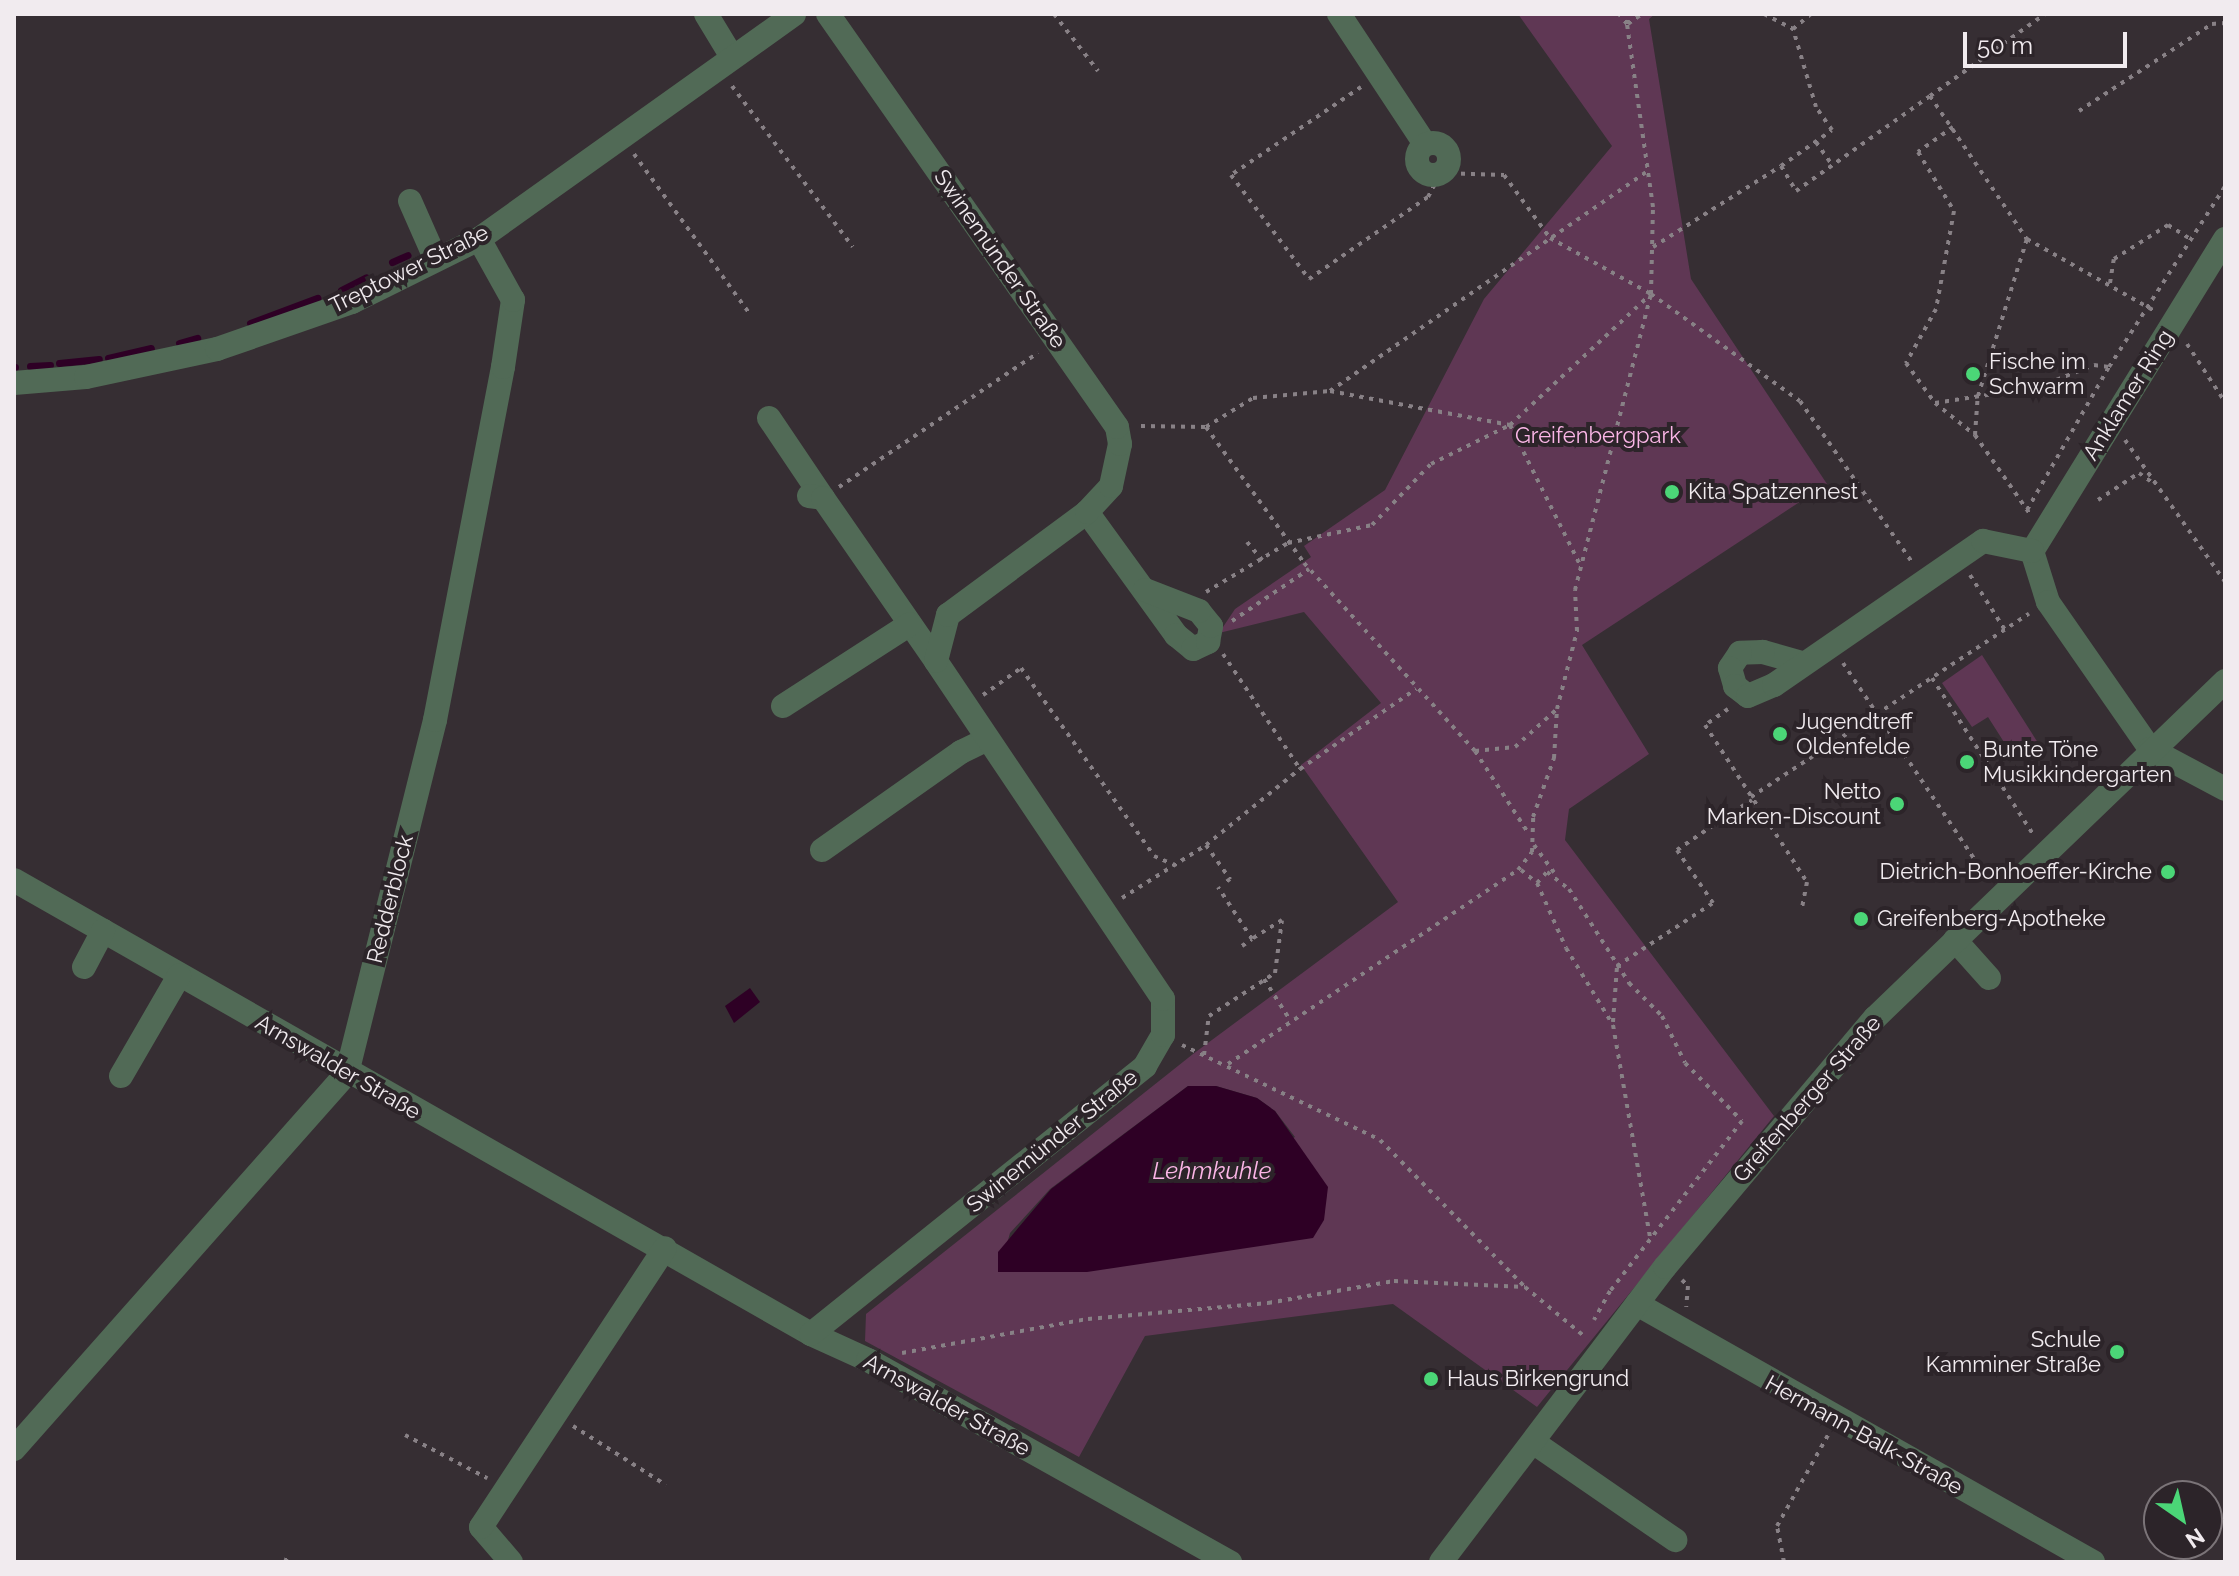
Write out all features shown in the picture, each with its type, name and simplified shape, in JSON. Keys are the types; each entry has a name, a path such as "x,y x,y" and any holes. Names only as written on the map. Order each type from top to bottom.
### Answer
{"street":[{"path":"706,14 725,62"},
{"name":"Treptower Straße","path":"14,383 86,377 217,349 352,302 479,239 794,14"},
{"name":"Swinemünder Straße","path":"828,14 1117,427"},
{"path":"1339,14 1425,144 1434,142 1447,149 1448,168 1441,173"},
{"path":"410,201 436,260"},
{"name":"Redderblock","path":"14,1449 347,1073 435,720 503,367 513,300 479,239"},
{"name":"Anklamer Ring","path":"2032,551 2225,239"},
{"path":"769,418 816,497 936,661 986,740 1163,999 1163,1035"},
{"path":"936,661 948,615 1087,512 1111,486 1120,444 1117,427"},
{"path":"1087,512 1145,590 1193,649 1208,642 1211,626 1188,605 1145,590"},
{"path":"1802,663 1763,652 1740,653 1730,668 1735,686 1748,696 1774,685 1983,541 2032,551 2048,602 2150,749 2225,789"},
{"path":"783,706 910,624"},
{"name":"Greifenberger Straße","path":"1441,1562 1637,1304 1875,1018 2150,749 2225,681"},
{"path":"822,850 961,752 986,740"},
{"name":"Arnswalder Straße","path":"14,880 347,1073 665,1248 811,1334 868,1360 1230,1562"},
{"path":"84,967 103,931"},
{"path":"1955,940 1989,978"},
{"path":"121,1076 179,976"},
{"name":"Swinemünder Straße","path":"811,1334 1145,1066 1163,1035"},
{"path":"511,1562 481,1527 665,1248"},
{"name":"Hermann-Balk-Straße","path":"1637,1304 1675,1329 2093,1562"},
{"path":"1533,1442 1675,1540"}],"path":[{"path":"1054,14 1098,71"},
{"path":"1619,14 1627,24"},
{"path":"1530,836 1556,749 1557,709 1577,631 1575,590 1605,482 1606,452 1651,294 1653,247 1647,171 1627,24 1629,14"},
{"path":"1627,24 1642,14"},
{"path":"1653,247 1832,130 1816,107 1793,29 1764,14"},
{"path":"1793,29 1811,14"},
{"path":"1781,166 1796,191 2045,14"},
{"path":"2079,111 2212,24 2225,23"},
{"path":"725,62 853,247"},
{"path":"1380,74 1231,175 1309,279 1428,197 1441,173 1504,175 1550,238 1651,294 1800,401 1924,581"},
{"path":"1930,96 2027,239 2110,283 2173,323 2225,402"},
{"path":"1953,127 1918,152 1954,211 1936,309 1906,363 1935,403 1975,435 2035,522 2048,526"},
{"path":"621,136 750,314"},
{"path":"1816,142 1832,165"},
{"path":"1330,391 1647,171"},
{"path":"2027,510 2109,367 2225,186"},
{"path":"2110,283 2114,259 2168,225 2191,239"},
{"path":"1975,435 1978,396 2027,239"},
{"path":"1188,605 1288,543 1372,525 1431,464 1510,425 1651,294"},
{"path":"816,497 1056,340"},
{"path":"1935,403 2038,387 2094,365 2109,367 2135,383"},
{"path":"1117,427 1206,427 1253,398 1330,391 1510,425"},
{"path":"2111,420 2225,582"},
{"path":"1510,425 1581,567"},
{"path":"1206,427 1309,569 1475,751 1617,966 1662,1016 1685,1063 1742,1121 1610,1291 1576,1349"},
{"path":"2098,500 2139,473 2159,487"},
{"path":"1247,542 1263,561"},
{"path":"1959,557 2005,630"},
{"path":"1211,635 1309,569"},
{"path":"1741,807 2048,602"},
{"path":"1830,644 2000,897"},
{"path":"1225,657 1300,769"},
{"path":"965,708 1021,668 1154,856 1174,865"},
{"path":"1932,678 2045,852"},
{"path":"1101,909 1206,845 1300,769 1416,689"},
{"path":"1748,696 1705,725 1807,882 1802,907"},
{"path":"1475,751 1515,747 1557,709"},
{"path":"1617,966 1713,903 1677,850 1721,820"},
{"path":"1228,1064 1518,870 1534,844"},
{"path":"1206,845 1230,879 1221,886 1252,939"},
{"path":"1518,870 1529,872 1537,883 1566,948 1613,1025"},
{"path":"1537,883 1542,873 1555,875"},
{"path":"1204,1055 1209,1016 1275,973 1282,920 1242,946"},
{"path":"1617,966 1613,1025 1650,1238"},
{"path":"1264,979 1290,1020"},
{"path":"1163,1035 1380,1140 1525,1287 1585,1336"},
{"path":"1673,1274 1688,1286 1687,1310 1675,1329"},
{"path":"868,1360 1088,1319 1268,1303 1394,1281 1525,1287"},
{"path":"555,1415 666,1485"},
{"path":"1784,1562 1777,1526 1837,1420"},
{"path":"405,1435 506,1488"},
{"path":"285,1562 288,1555"}],"green space":[{"name":"Greifenbergpark","path":"1518,14 1655,14 1649,19 1691,279 1827,484 1582,645 1649,754 1569,809 1565,840 1774,1116 1537,1407 1393,1304 1145,1336 1079,1457 865,1341 866,1314 1193,1054 1398,902 1301,765 1381,703 1304,612 1219,633 1235,609 1311,557 1304,546 1385,490 1484,299 1612,146","holes":["1188,1086 1216,1086 1257,1098 1275,1111 1295,1137 1025,1271 999,1272 1010,1233 1050,1189"]},
{"path":"1982,655 2040,746 2016,761 1988,717 1972,727 1942,683"}],"water":[{"path":"750,988 760,1002 734,1023 725,1006"},
{"name":"Lehmkuhle","path":"1188,1086 1216,1086 1257,1098 1275,1111 1328,1187 1324,1220 1313,1238 1087,1272 998,1272 998,1252 1051,1189"}],"waterway":[{"path":"392,262 408,255"},
{"path":"341,290 366,277"},
{"path":"250,323 317,298"},
{"path":"179,343 197,338"},
{"path":"108,358 151,348"},
{"path":"59,363 99,359"},
{"path":"30,366 50,365"}],"place":[{"name":"Fische im Schwarm","path":"1973,374"},
{"name":"Kita Spatzennest","path":"1672,492"},
{"name":"Jugendtreff Oldenfelde","path":"1780,734"},
{"name":"Bunte Töne Musikkindergarten","path":"1967,762"},
{"name":"Netto Marken-Discount","path":"1897,804"},
{"name":"Dietrich-Bonhoeffer-Kirche","path":"2168,872"},
{"name":"Greifenberg-Apotheke","path":"1861,919"},
{"name":"Schule Kamminer Straße","path":"2117,1352"},
{"name":"Haus Birkengrund","path":"1431,1379"}]}
